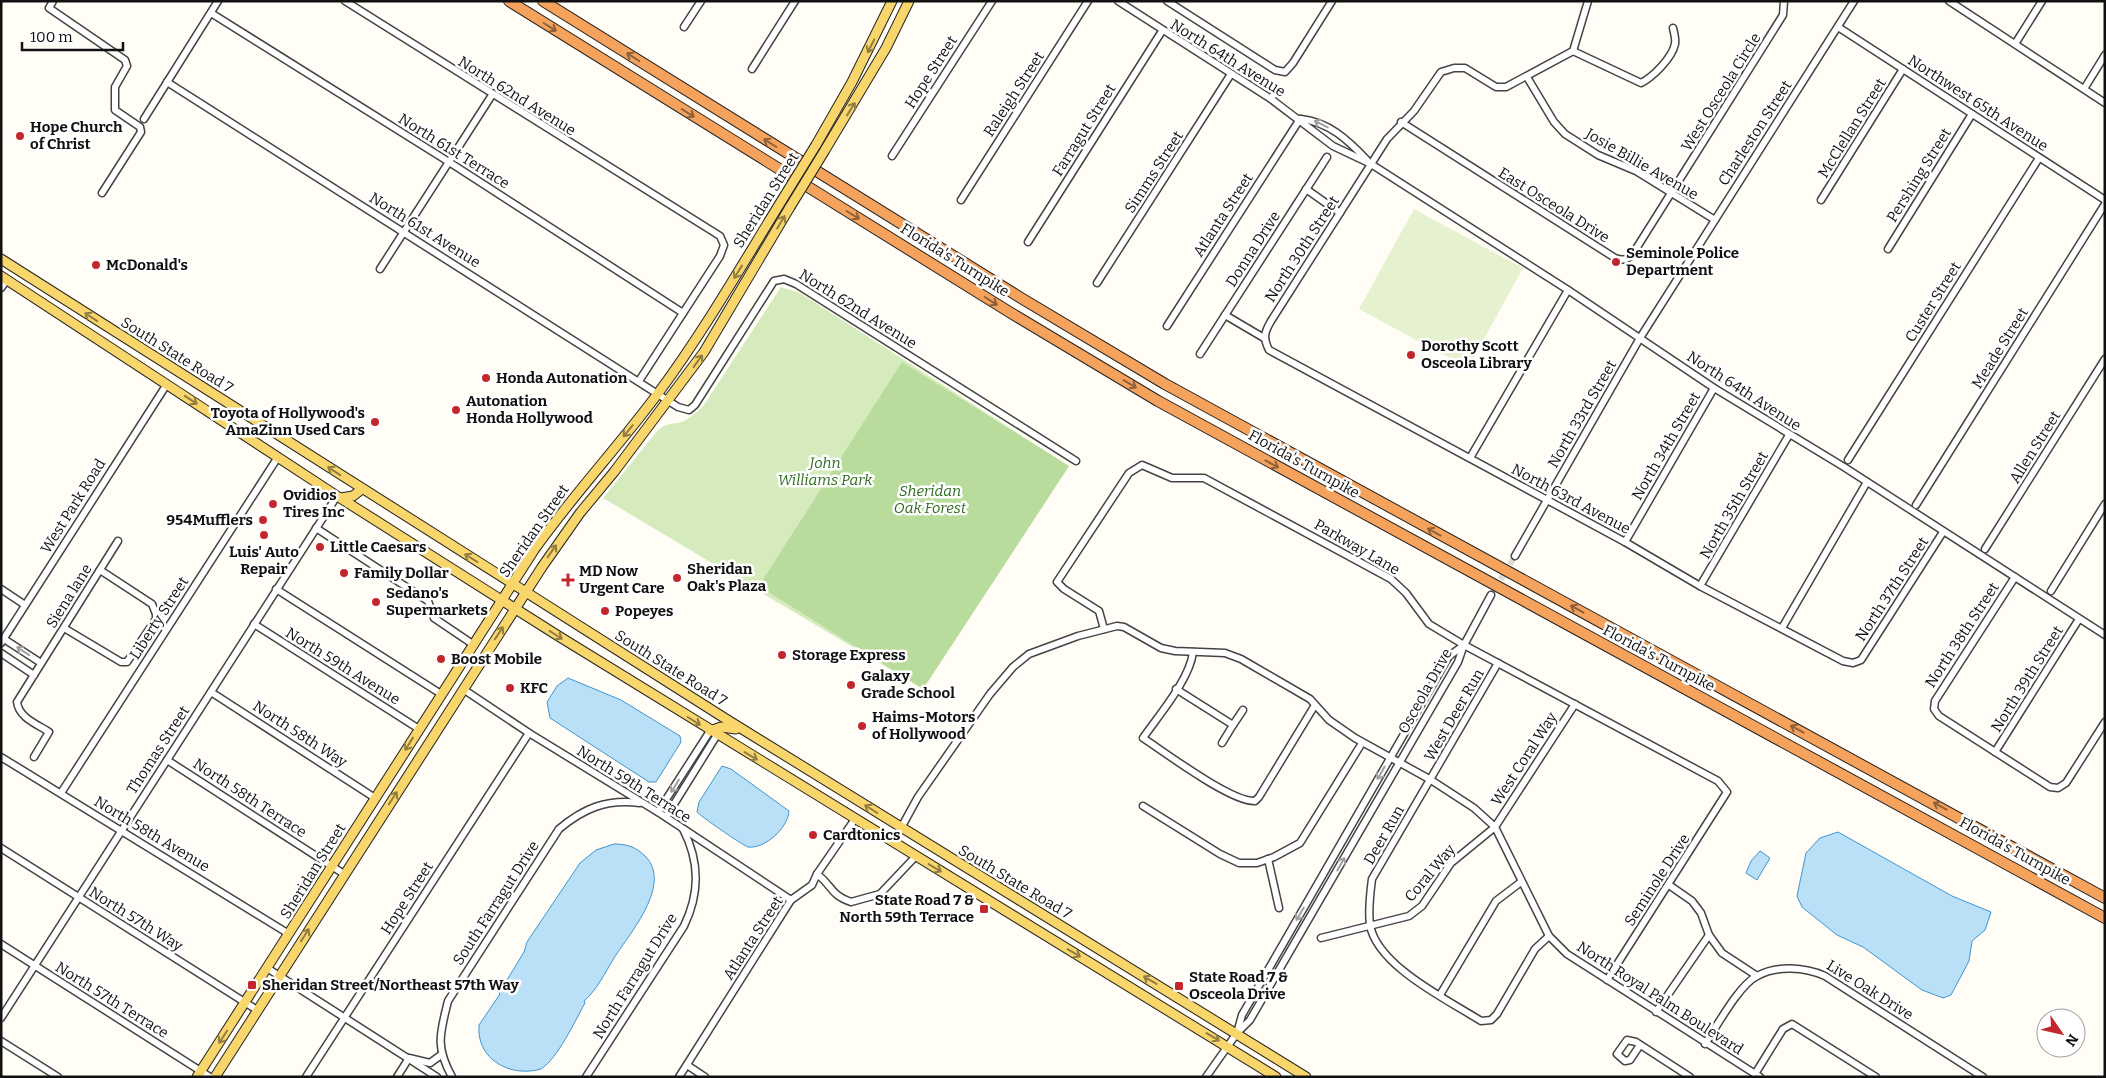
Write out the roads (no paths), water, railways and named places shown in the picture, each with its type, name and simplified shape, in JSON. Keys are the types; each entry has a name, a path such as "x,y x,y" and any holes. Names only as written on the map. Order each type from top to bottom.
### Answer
{"highway":[{"name":"Florida's Turnpike","path":"508,1 1011,313 1158,401 2105,918"},
{"name":"Florida's Turnpike","path":"543,1 1021,298 1165,384 2105,898"}],"main road":[{"name":"Sheridan Street","path":"199,1074 502,600 569,502 658,393 693,344 816,145 852,82 892,1"},
{"name":"Sheridan Street","path":"215,1077 525,592 580,513 669,400 704,352 886,48 909,1"},
{"name":"South State Road 7","path":"1,259 745,732 1306,1077"},
{"path":"4,278 28,276"},
{"name":"South State Road 7","path":"4,278 339,497 502,600 714,733 1276,1077"},
{"path":"121,354 134,356 144,351"},
{"path":"167,384 175,380 191,381"},
{"path":"339,497 352,496 362,489"},
{"path":"714,733 728,727 745,732"}],"street":[{"path":"54,1 49,8 125,60 127,66 115,87 115,110 140,127 141,132 102,193"},
{"path":"144,118 218,1"},
{"name":"North 62nd Avenue","path":"346,1 492,95 720,236 724,245"},
{"path":"684,28 701,1"},
{"path":"752,69 796,1"},
{"name":"Hope Street","path":"892,156 992,1"},
{"name":"Raleigh Street","path":"961,200 1088,1"},
{"name":"North 64th Avenue","path":"1118,1 1300,118 1333,146 1371,164 1568,290 1714,388 1867,482 2105,635"},
{"path":"1167,1 1274,70 1285,72 1293,63 1329,2"},
{"name":"West Osceola Circle","path":"1672,194 1783,15 1784,1"},
{"name":"Charleston Street","path":"1646,330 1854,1"},
{"path":"1948,1 2105,103"},
{"path":"2015,44 2042,1"},
{"path":"1371,164 1387,139 1401,122 1414,111 1441,72 1454,68 1465,68 1496,87 1506,87 1573,52 1586,2"},
{"name":"North 61st Terrace","path":"211,13 449,162 683,313"},
{"name":"Northwest 65th Avenue","path":"1838,27 2105,200"},
{"path":"1573,52 1641,84 1654,76 1671,52 1675,43 1673,28"},
{"name":"Farragut Street","path":"1028,242 1162,31"},
{"path":"2084,89 2105,55"},
{"name":"McClellan Street","path":"1821,200 1903,69"},
{"name":"Simms Street","path":"1097,282 1231,74"},
{"name":"Josie Billie Avenue","path":"1527,77 1554,122 1565,134 1598,155 1636,171 1714,220"},
{"name":"North 61st Avenue","path":"167,82 669,400"},
{"path":"1271,99 1277,89"},
{"path":"380,269 492,95"},
{"name":"Pershing Street","path":"1888,249 1972,114"},
{"name":"North 64th Avenue","path":"1300,118 1316,121 1345,138 1371,164"},
{"name":"Atlanta Street","path":"1167,326 1300,118"},
{"name":"East Osceola Drive","path":"1401,122 1614,258 1623,260 1629,258 1672,194"},
{"name":"Donna Drive","path":"1200,354 1326,157"},
{"name":"Custer Street","path":"1848,460 2039,158"},
{"name":"North 30th Street","path":"1264,338 1271,321 1371,164"},
{"path":"1306,188 1340,213"},
{"name":"Meade Street","path":"1916,505 2105,204"},
{"name":"Sheridan Street","path":"639,381 720,256 724,245"},
{"path":"1,288 4,278"},
{"name":"North 62nd Avenue","path":"669,400 678,407 689,410 695,405 774,281 784,279 796,284 1076,461"},
{"path":"1470,458 1568,290"},
{"path":"1226,315 1264,338"},
{"name":"North 33rd Street","path":"1515,556 1646,330"},
{"name":"North 63rd Avenue","path":"1264,338 1269,350 1625,542 1700,586 1844,661 1853,663 1861,660"},
{"name":"Allen Street","path":"1986,549 2105,359"},
{"name":"West Park Road","path":"2,641 167,384"},
{"name":"North 34th Street","path":"1625,542 1714,388"},
{"name":"North 35th Street","path":"1700,586 1789,435"},
{"name":"Liberty Street","path":"61,793 278,457"},
{"name":"Parkway Lane","path":"1104,629 1099,611 1064,589 1057,582 1129,473 1142,465 1172,478 1210,479 1391,579 1406,593 1429,624 1498,664 1718,781 1727,792"},
{"path":"1782,628 1867,482"},
{"name":"Thomas Street","path":"1,1018 276,589 339,497"},
{"path":"2050,591 2105,504"},
{"path":"316,528 428,601 434,618 474,644"},
{"name":"North 37th Street","path":"1861,660 1943,532"},
{"name":"Siena lane","path":"34,757 49,732 22,715 18,710 17,702 118,542"},
{"path":"64,628 121,662 127,662 156,619 152,604 100,570"},
{"name":"North 38th Street","path":"1995,752 1939,716 1934,708 1935,701 2015,577"},
{"path":"276,589 441,694"},
{"path":"1,590 25,605"},
{"path":"1464,645 1491,595"},
{"name":"North 39th Street","path":"1995,752 2079,618"},
{"name":"North 59th Avenue","path":"254,624 419,729"},
{"name":"North Royal Palm Boulevard","path":"901,828 918,797 994,688 1013,667 1029,654 1104,629 1124,626 1161,648 1192,652 1224,653 1241,659 1288,685 1315,705 1329,720 1362,742 1431,780 1474,808 1495,827 1549,936 1567,954 1705,1044 1758,1075"},
{"path":"2,641 41,663"},
{"name":"Osceola Drive","path":"1237,1033 1242,1015 1449,656 1464,645"},
{"name":"Osceola Drive","path":"1206,1077 1237,1033 1250,1020 1458,662 1464,645"},
{"path":"1192,652 1192,663 1143,738 1192,771 1242,800 1255,801 1268,785 1315,705"},
{"path":"1,653 34,675"},
{"name":"West Deer Run","path":"1431,780 1498,664"},
{"name":"North 59th Terrace","path":"463,689 529,733 666,817 791,900"},
{"path":"1176,689 1233,725"},
{"name":"North 58th Way","path":"211,692 375,798"},
{"name":"West Coral Way","path":"1495,827 1575,704"},
{"path":"1222,744 1243,710"},
{"path":"1995,752 2050,788 2058,788 2066,783 2105,722"},
{"name":"Hope Street","path":"306,1077 529,733"},
{"path":"658,812 714,733"},
{"path":"666,817 714,733"},
{"path":"1143,806 1180,831 1239,863 1257,863 1300,843 1362,742"},
{"name":"North 58th Avenue","path":"1,757 289,934"},
{"name":"North 58th Terrace","path":"167,760 344,874"},
{"name":"Deer Run","path":"1431,780 1372,879 1369,903 1370,927 1388,958 1403,972 1481,1021 1491,1020 1497,1014 1535,949 1549,936"},
{"name":"Seminole Drive","path":"1607,980 1669,886 1727,792"},
{"name":"South Farragut Drive","path":"452,1077 441,1055 440,1033 448,1002 559,829 578,813 604,804 624,801 643,804"},
{"name":"Atlanta Street","path":"679,1077 791,900 812,885 817,874 855,819"},
{"name":"Coral Way","path":"1321,938 1409,916 1422,906 1451,863 1495,827"},
{"name":"North Farragut Drive","path":"586,1077 684,926 693,907 697,884 695,864 692,846 682,828"},
{"name":"North 57th Way","path":"1,848 257,1010"},
{"path":"817,874 826,881 831,892 851,902 880,894 916,856"},
{"path":"1268,859 1280,908"},
{"path":"1440,995 1496,901 1521,882"},
{"path":"1669,886 1692,901 1701,913 1708,936 1722,953 1757,976"},
{"path":"1656,1012 1708,936"},
{"name":"North 57th Terrace","path":"1,944 199,1074 210,1077"},
{"path":"267,968 437,1077"},
{"name":"Live Oak Drive","path":"1705,1044 1744,987 1757,976 1780,969 1814,971 1983,1077"},
{"path":"1758,1075 1783,1029 1792,1024 1876,1077"},
{"path":"1,1041 58,1077"},
{"path":"1640,1045 1690,1077"},
{"path":"409,1058 430,1063 441,1055"},
{"path":"397,1077 409,1058"},
{"path":"687,1065 705,1077"}],"water":[{"path":"568,678 621,700 680,736 681,742 656,782 649,782 550,718 547,702 557,686"},
{"path":"722,766 731,769 789,811 785,824 774,836 761,845 748,847 697,812 699,802"},
{"path":"1838,832 1952,896 1991,912 1985,930 1972,941 1969,961 1951,995 1943,998 1922,990 1863,947 1837,935 1802,907 1797,896 1806,853 1820,838"},
{"path":"614,844 635,848 645,856 652,867 654,880 652,894 646,908 600,981 584,1001 585,1003 566,1039 554,1057 541,1069 529,1071 518,1071 497,1063 483,1047 479,1025 500,994 524,952 527,942 580,863 596,850"},
{"path":"1760,851 1770,858 1757,880 1746,873 1751,861"}],"tunnel":[{"path":"1491,595 1515,556"}],"place":[{"name":"Hope Church of Christ","path":"20,136"},
{"name":"Seminole Police Department","path":"1616,262"},
{"name":"McDonald's","path":"96,265"},
{"name":"Dorothy Scott Osceola Library","path":"1411,355"},
{"name":"Honda Autonation","path":"486,378"},
{"name":"Autonation Honda Hollywood","path":"456,410"},
{"name":"Toyota of Hollywood's AmaZinn Used Cars","path":"375,422"},
{"name":"Ovidios Tires Inc","path":"273,504"},
{"name":"954Mufflers","path":"263,520"},
{"name":"Luis' Auto Repair","path":"264,535"},
{"name":"Little Caesars","path":"320,547"},
{"name":"Family Dollar","path":"344,573"},
{"name":"Sheridan Oak's Plaza","path":"677,578"},
{"name":"MD Now Urgent Care","path":"568,580"},
{"name":"Sedano's Supermarkets","path":"376,602"},
{"name":"Popeyes","path":"605,611"},
{"name":"Storage Express","path":"782,655"},
{"name":"Boost Mobile","path":"441,659"},
{"name":"Galaxy Grade School","path":"851,685"},
{"name":"KFC","path":"510,688"},
{"name":"Haims-Motors of Hollywood","path":"862,726"},
{"name":"Cardtonics","path":"813,835"},
{"name":"State Road 7 & North 59th Terrace","path":"984,909"},
{"name":"Sheridan Street/Northeast 57th Way","path":"252,985"},
{"name":"State Road 7 & Osceola Drive","path":"1179,986"}],"park label":[{"name":"John Williams Park","path":"825,472"},
{"name":"Sheridan Oak Forest","path":"930,500"}]}
